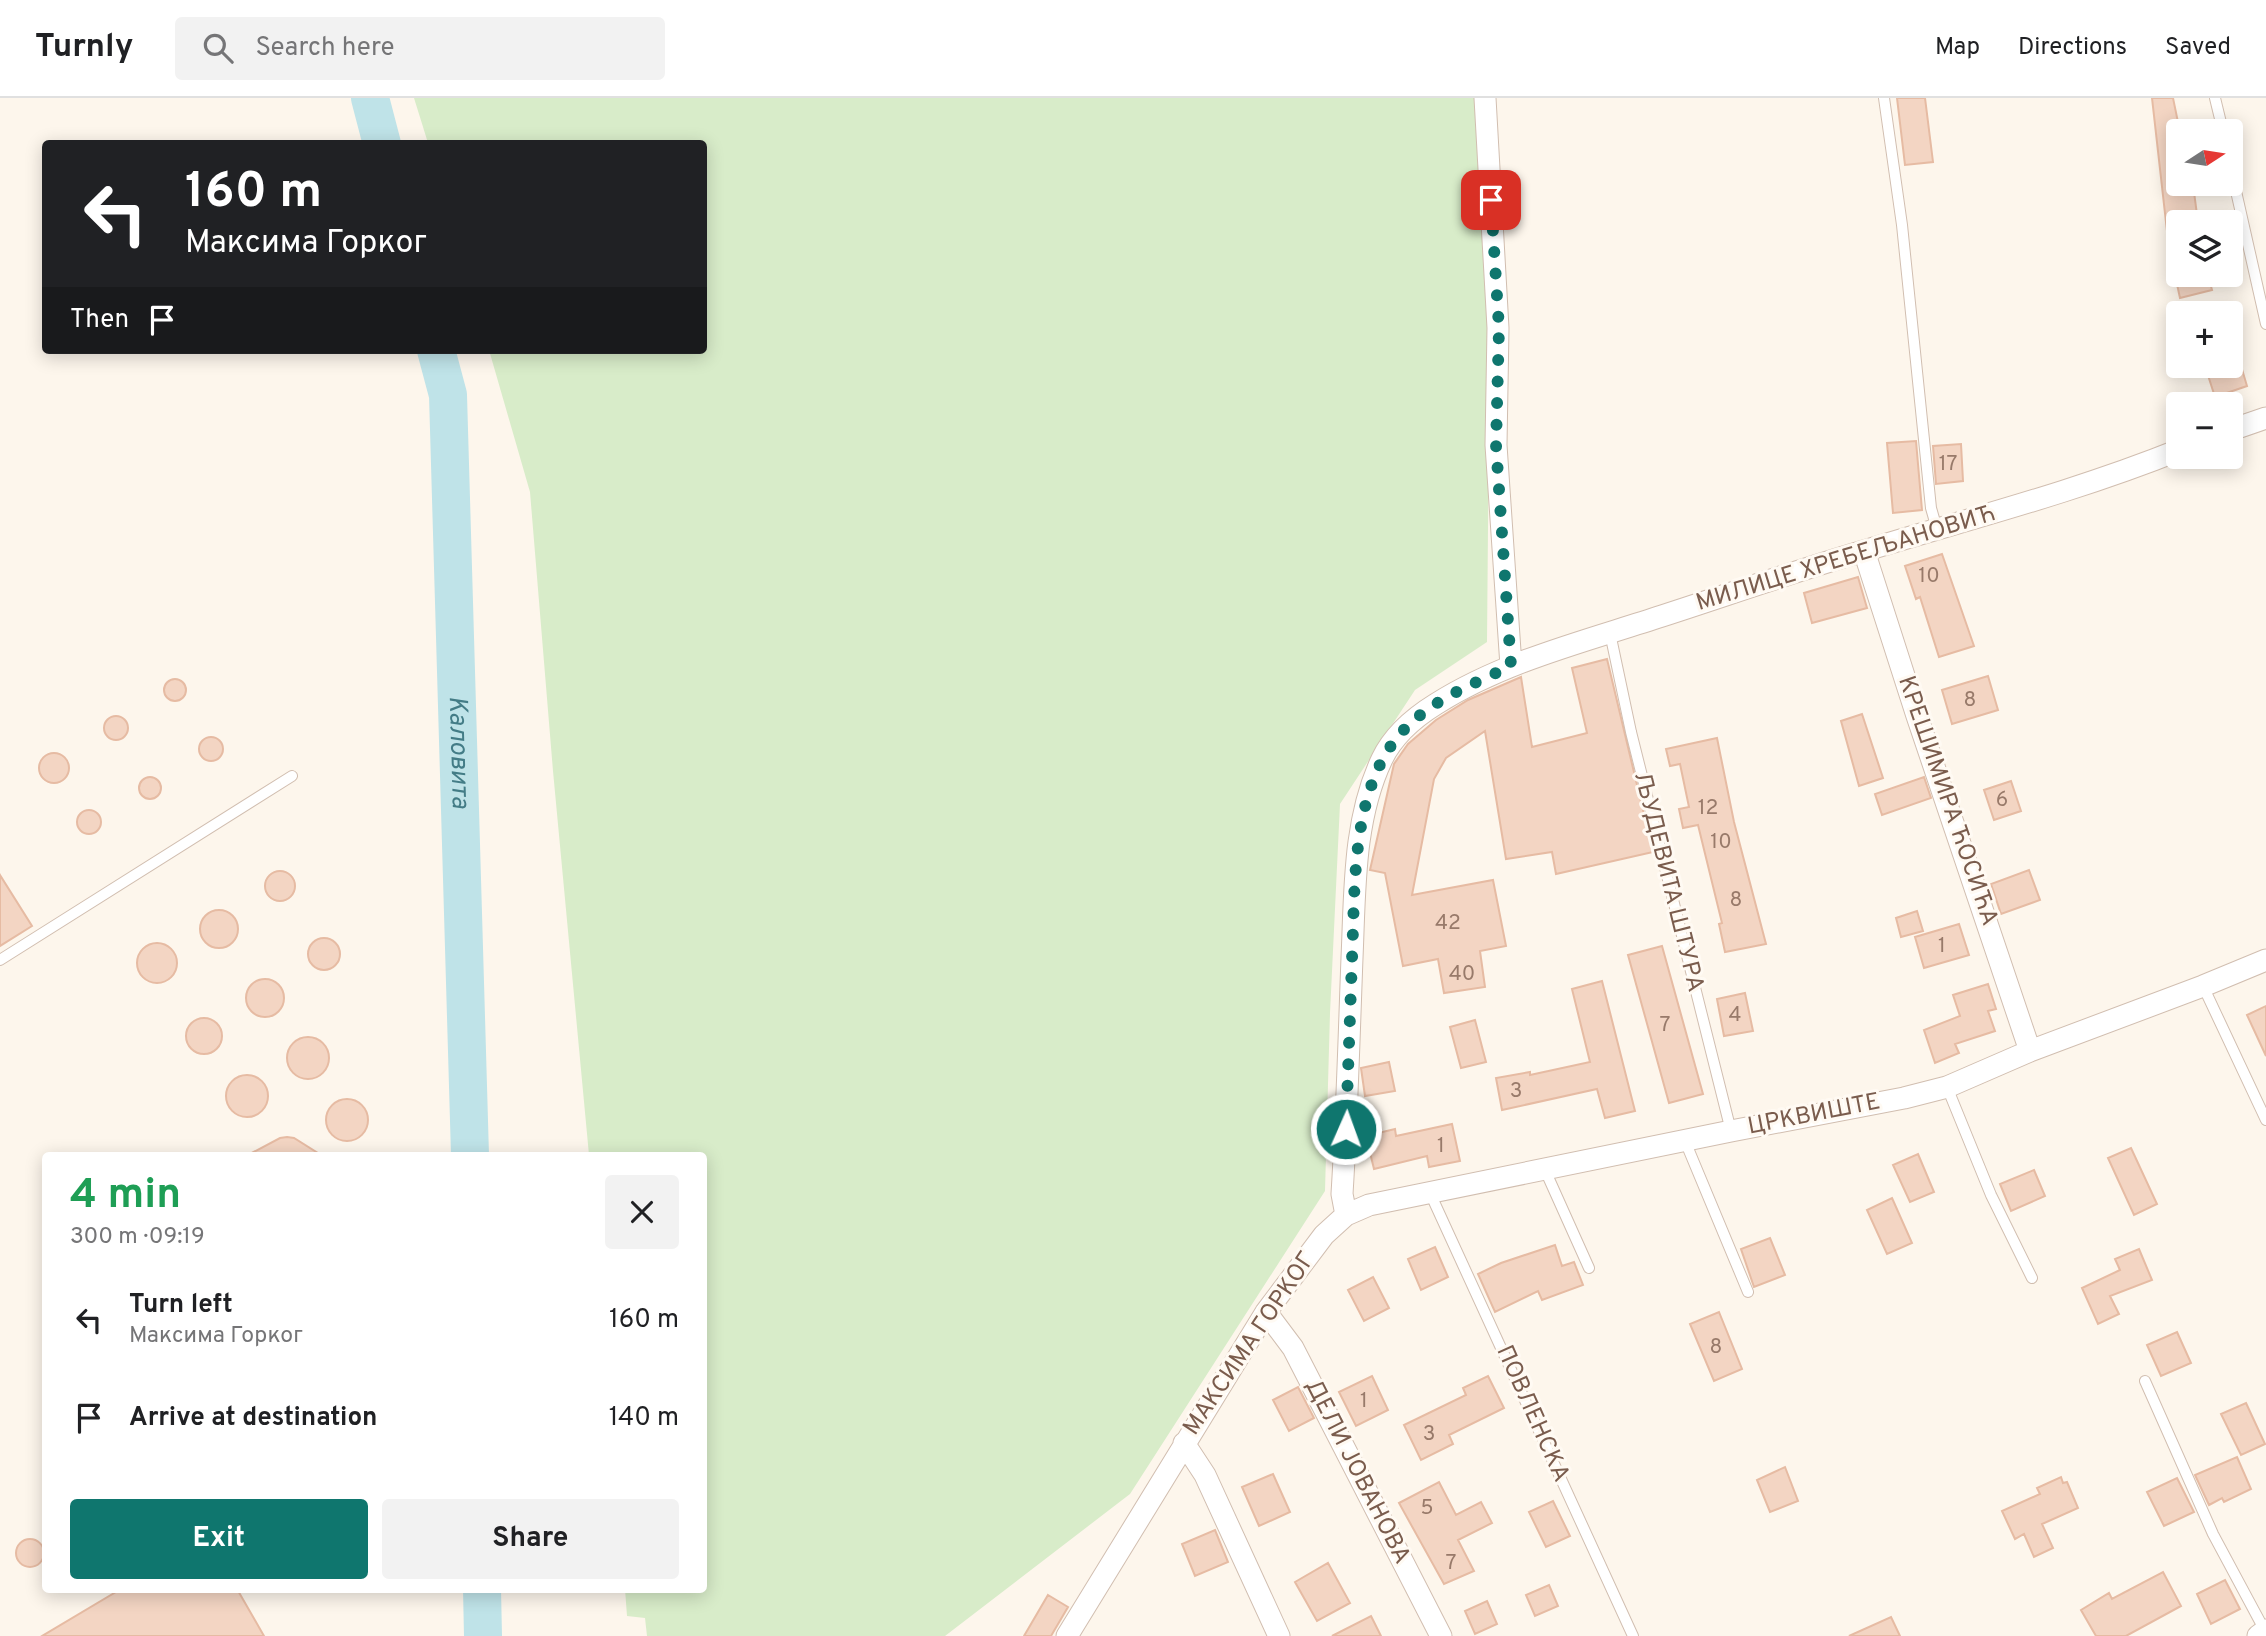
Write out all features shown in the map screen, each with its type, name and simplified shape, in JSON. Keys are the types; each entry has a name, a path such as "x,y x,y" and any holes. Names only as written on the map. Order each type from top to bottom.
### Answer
{"street":[{"path":"1346,1215 1342,1194 1356,872 1363,818 1372,783 1383,755 1397,736 1418,716 1439,702 1511,666 1496,445 1499,328 1485,98"},
{"path":"2243,426 2266,418"},
{"name":"МИЛИЦЕ ХРЕБЕЉАНОВИЋ","path":"1511,666 1864,551 2119,474 2166,455"},
{"name":"КРЕШИМИРА ЋОСИЋА","path":"1864,551 2031,1051"},
{"name":"ЦРКВИШТЕ","path":"1346,1215 1369,1205 1904,1098 1947,1087 2031,1051 2266,960"},
{"name":"МАКСИМА ГОРКОГ","path":"1066,1636 1266,1312 1324,1235 1346,1215"},
{"name":"ДЕЛИ ЈОВАНОВА","path":"1266,1312 1293,1348 1441,1636"},
{"path":"1184,1443 1205,1475 1279,1636"}],"lane":[{"path":"1884,98 1902,225 1931,508 1937,529"},
{"path":"2216,98 2220,119"},
{"path":"2237,196 2266,324"},
{"name":"ЉУДЕВИТА ШТУРА","path":"1610,633 1631,732 1731,1131"},
{"path":"0,960 292,776"},
{"path":"2203,986 2266,1120"},
{"path":"1947,1087 1991,1195 2032,1278"},
{"path":"1685,1141 1748,1293"},
{"path":"1545,1170 1589,1268"},
{"name":"ПОВЛЕНСКА","path":"1430,1193 1633,1636"},
{"path":"2145,1381 2213,1534 2263,1632"}],"green space":[{"path":"414,98 1475,98 1490,302 1487,642 1415,690 1340,804 1325,1191 1130,1494 945,1636 647,1636 645,1618 627,1616 625,1593 707,1593 707,1152 589,1152 530,492 490,354 707,354 707,140 427,140"}],"building":[{"path":"1897,98 1925,98 1933,162 1905,165"},
{"path":"2152,98 2173,98 2177,119 2166,119 2166,196 2195,196 2196,210 2166,210 2166,222"},
{"path":"2178,287 2211,287 2212,290 2180,298"},
{"path":"2243,373 2247,386 2230,392 2213,392 2209,378 2243,378"},
{"path":"1916,441 1922,510 1893,513 1887,443"},
{"path":"1961,444 1963,481 1936,484 1933,446"},
{"path":"1942,554 1974,646 1939,657 1920,597 1916,599 1905,566"},
{"path":"1858,577 1867,608 1812,623 1804,593"},
{"path":"1607,659 1653,852 1556,874 1552,852 1506,859 1485,731 1446,758 1434,779 1412,895 1493,880 1506,946 1480,951 1485,987 1444,993 1438,959 1403,966 1385,873 1370,870 1394,764 1408,744 1436,720 1468,700 1521,677 1532,747 1587,733 1572,668"},
{"path":"1988,676 1998,710 1952,724 1942,690"},
{"path":"171,679 179,679 186,686 186,694 179,701 171,701 164,694 164,686"},
{"path":"1862,714 1883,778 1859,786 1841,721"},
{"path":"116,716 125,719 128,728 125,737 116,740 107,737 104,728 107,719"},
{"path":"211,737 220,740 223,749 220,758 211,761 202,758 199,749 202,740"},
{"path":"1717,738 1734,822 1766,944 1725,952 1719,924 1722,923 1698,825 1683,828 1679,809 1689,807 1680,764 1670,766 1666,749"},
{"path":"54,753 65,757 69,768 65,779 54,783 43,779 39,768 43,757"},
{"path":"146,777 154,777 161,784 161,792 154,799 146,799 139,792 139,784"},
{"path":"1924,777 1931,798 1882,815 1875,794"},
{"path":"2011,781 2021,811 1994,820 1984,790"},
{"path":"89,810 98,813 101,822 98,831 89,834 80,831 77,822 80,813"},
{"path":"2029,870 2040,900 2001,914 1991,884"},
{"path":"280,871 291,875 295,886 291,897 280,901 269,897 265,886 269,875"},
{"path":"0,875 32,926 0,946"},
{"path":"219,910 232,916 238,929 232,942 219,948 206,942 200,929 206,916"},
{"path":"1917,911 1923,931 1901,937 1896,918"},
{"path":"1959,924 1969,955 1924,968 1915,937"},
{"path":"324,938 335,943 340,954 335,965 324,970 313,965 308,954 313,943"},
{"path":"157,943 165,944 171,949 176,955 176,971 171,977 165,982 157,983 149,982 143,977 138,971 137,963 138,955 143,949 149,944"},
{"path":"1662,946 1703,1094 1669,1103 1628,955"},
{"path":"265,979 279,984 284,998 279,1012 265,1017 251,1012 246,998 251,984"},
{"path":"1602,981 1635,1111 1605,1118 1597,1089 1502,1110 1496,1078 1530,1072 1530,1075 1590,1062 1572,989"},
{"path":"1988,984 1996,1009 1988,1011 1995,1031 1955,1044 1959,1053 1935,1063 1924,1030 1960,1016 1953,995"},
{"path":"1745,993 1753,1031 1724,1036 1717,999"},
{"path":"2266,1006 2266,1056 2247,1015"},
{"path":"204,1018 216,1024 222,1036 216,1048 204,1054 192,1048 186,1036 192,1024"},
{"path":"1475,1020 1486,1062 1461,1068 1450,1027"},
{"path":"308,1037 323,1043 329,1058 323,1073 308,1079 293,1073 287,1058 293,1043"},
{"path":"1389,1062 1395,1091 1365,1096 1361,1068"},
{"path":"247,1075 262,1081 268,1096 262,1111 247,1117 232,1111 226,1096 232,1081"},
{"path":"347,1099 362,1105 368,1120 362,1135 347,1141 332,1135 326,1120 332,1105"},
{"path":"1452,1124 1460,1161 1429,1167 1427,1156 1374,1169 1366,1136 1395,1129 1396,1136"},
{"path":"280,1138 294,1138 316,1152 254,1152"},
{"path":"2131,1148 2157,1204 2134,1215 2108,1158"},
{"path":"1918,1154 1934,1192 1910,1202 1893,1165"},
{"path":"2034,1170 2045,1196 2011,1211 2000,1184"},
{"path":"1892,1198 1912,1243 1887,1254 1867,1210"},
{"path":"1770,1238 1785,1275 1754,1287 1741,1249"},
{"path":"1555,1245 1562,1266 1574,1262 1583,1285 1542,1300 1538,1291 1495,1312 1478,1274 1501,1263"},
{"path":"1435,1247 1448,1277 1421,1290 1408,1259"},
{"path":"2139,1249 2152,1280 2110,1296 2119,1314 2098,1324 2082,1288 2120,1270 2115,1259"},
{"path":"1373,1277 1389,1308 1364,1321 1348,1290"},
{"path":"1719,1312 1742,1369 1714,1381 1690,1324"},
{"path":"2177,1332 2191,1363 2161,1376 2147,1345"},
{"path":"1372,1376 1388,1410 1356,1426 1339,1392"},
{"path":"1488,1376 1504,1408 1449,1435 1453,1444 1421,1460 1404,1425 1466,1395 1463,1388"},
{"path":"1298,1387 1314,1418 1289,1431 1273,1400"},
{"path":"2246,1403 2265,1444 2241,1455 2221,1414"},
{"path":"2237,1457 2251,1489 2224,1502 2222,1498 2209,1505 2195,1475"},
{"path":"1785,1467 1798,1501 1770,1512 1757,1480"},
{"path":"1273,1474 1290,1512 1259,1526 1242,1487"},
{"path":"2061,1477 2063,1483 2067,1482 2078,1508 2042,1524 2053,1548 2034,1557 2024,1534 2015,1539 2002,1511 2040,1494 2037,1488"},
{"path":"2177,1478 2194,1512 2164,1526 2147,1492"},
{"path":"1439,1482 1456,1515 1481,1502 1492,1523 1458,1540 1474,1571 1444,1584 1399,1503"},
{"path":"1553,1501 1570,1536 1546,1547 1529,1512"},
{"path":"1215,1530 1228,1562 1195,1576 1182,1544"},
{"path":"30,1539 40,1543 40,1563 30,1567 20,1563 16,1553 20,1543"},
{"path":"1328,1563 1350,1603 1317,1621 1295,1582"},
{"path":"2163,1572 2181,1606 2126,1636 2096,1636 2081,1610 2109,1593 2112,1599"},
{"path":"2225,1580 2240,1609 2211,1624 2197,1594"},
{"path":"1549,1585 1558,1606 1535,1616 1526,1595"},
{"path":"114,1593 239,1593 264,1636 42,1636"},
{"path":"1048,1595 1068,1607 1051,1636 1024,1636"},
{"path":"1487,1601 1497,1624 1475,1634 1465,1611"},
{"path":"1371,1616 1381,1636 1332,1636"},
{"path":"1891,1617 1900,1636 1849,1636"}],"waterway":[{"name":"Каловита","path":"370,98 381,140"},
{"name":"Каловита","path":"437,354 448,395 470,1152"},
{"name":"Каловита","path":"482,1593 483,1636"}],"route":[{"path":"1346,1129 1356,872 1363,818 1372,783 1383,755 1397,736 1418,716 1439,702 1511,666 1496,445 1499,328 1491,200"}]}
